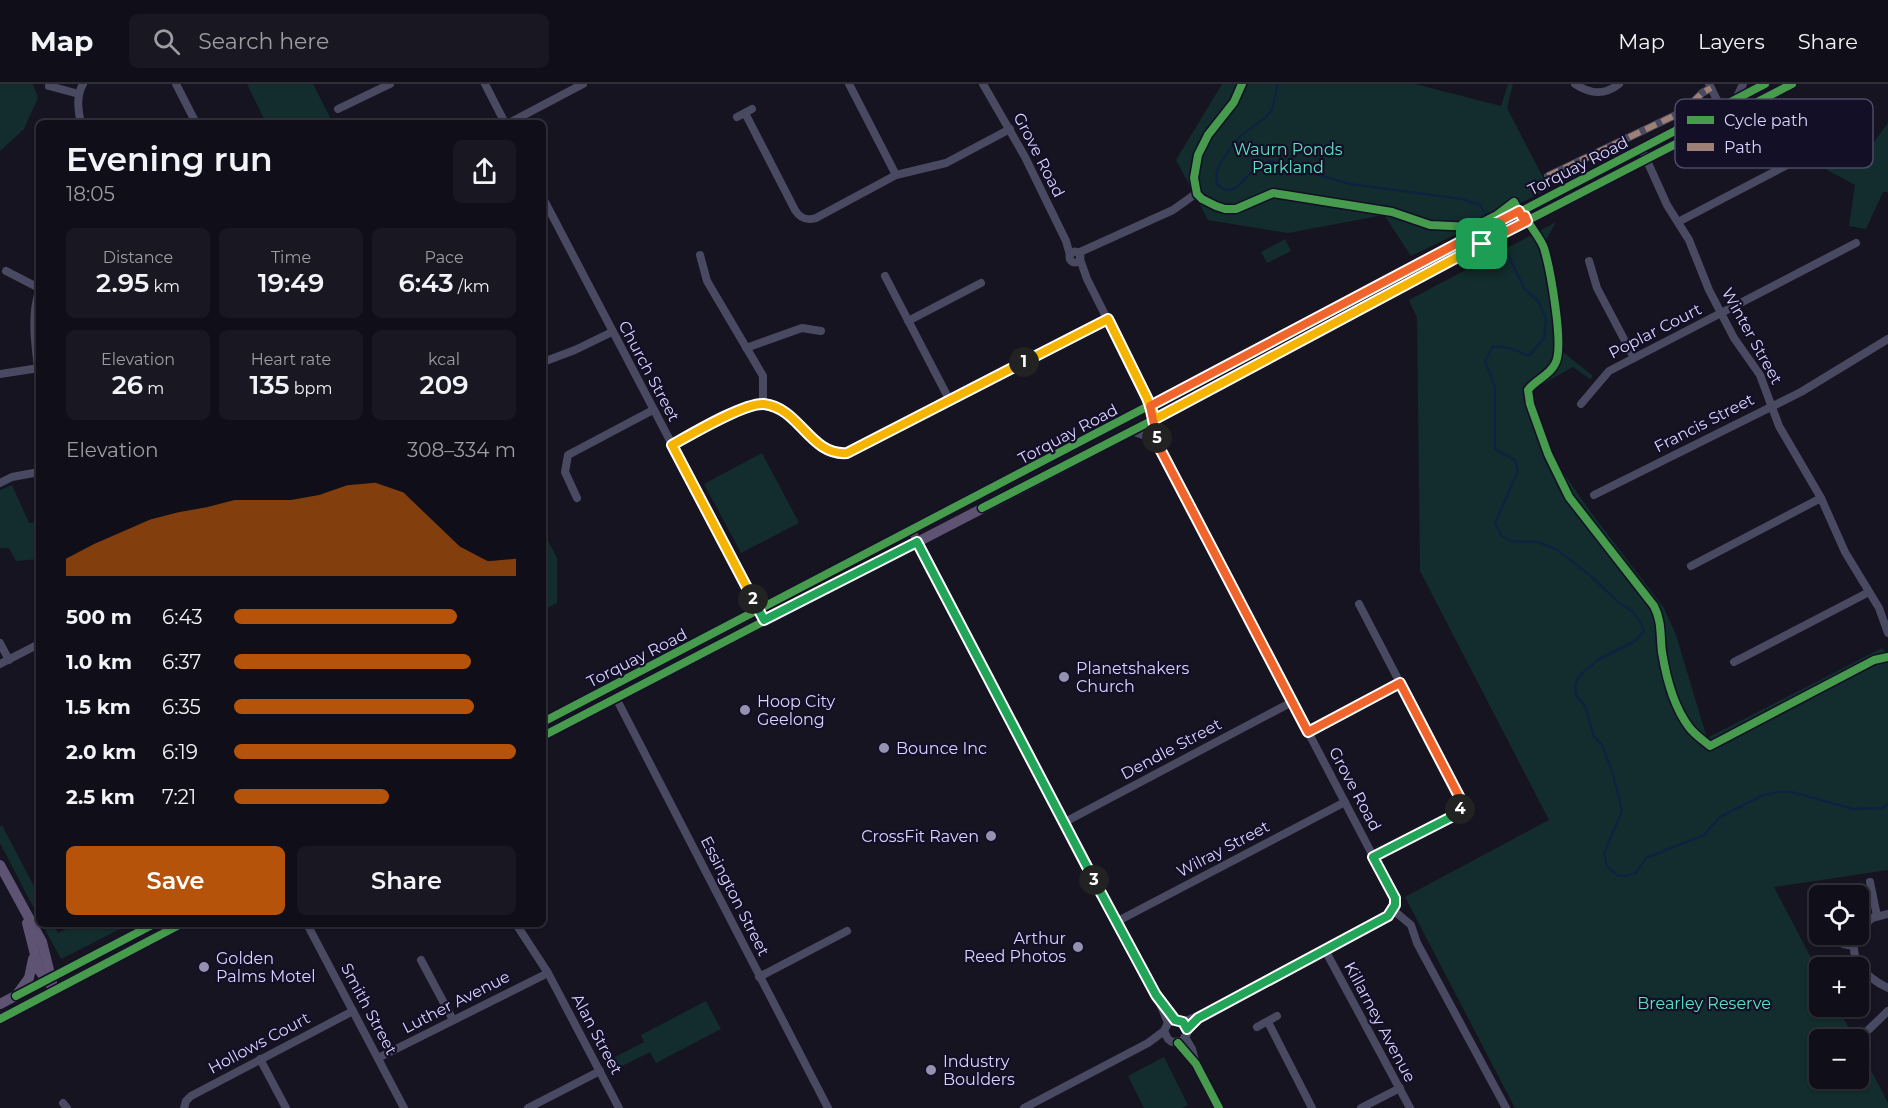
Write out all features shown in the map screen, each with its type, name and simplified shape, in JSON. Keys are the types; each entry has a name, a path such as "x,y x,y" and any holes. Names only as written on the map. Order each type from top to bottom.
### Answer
{"main road":[{"name":"Torquay Road","path":"1736,99 1765,84"},
{"name":"Torquay Road","path":"1763,99 1792,84"},
{"name":"Torquay Road","path":"546,734 616,698 912,531 1675,130"},
{"name":"Torquay Road","path":"546,722 917,542 1675,144"},
{"path":"0,865 37,944 53,992"},
{"path":"0,1004 148,927"},
{"path":"0,1019 176,927"},
{"path":"37,944 54,960 68,968"},
{"path":"16,996 27,982 37,944"},
{"path":"16,996 33,994 40,998"}],"street":[{"path":"80,120 78,107 83,84"},
{"path":"176,84 194,120"},
{"path":"338,109 390,84"},
{"path":"485,84 505,120"},
{"path":"513,120 583,84"},
{"path":"849,84 896,175"},
{"name":"Grove Road","path":"983,84 1010,129 1108,319 1150,406 1155,419 1159,447 1395,898 1393,910"},
{"path":"1575,84 1596,93 1612,89 1619,84"},
{"path":"1736,99 1743,84"},
{"path":"49,86 79,94"},
{"path":"1696,99 1710,86"},
{"path":"744,113 795,210 802,218 814,219 896,175 946,163 1010,129"},
{"path":"1548,176 1675,115"},
{"name":"Winter Street","path":"1641,148 1667,205 1689,240 1706,284 1734,338 1760,375 1779,426 1821,498 1845,552 1879,608 1888,633"},
{"path":"1678,222 1781,168"},
{"path":"1076,257 1127,230 1173,210 1194,195"},
{"name":"Church Street","path":"546,204 762,616"},
{"name":"Poplar Court","path":"1581,404 1609,371 1856,243"},
{"path":"700,255 707,281 763,376 763,404"},
{"path":"1589,261 1597,288 1634,358"},
{"path":"6,271 36,287"},
{"path":"885,276 950,401"},
{"path":"908,321 981,282"},
{"path":"36,300 33,322 36,350"},
{"path":"672,445 739,410 763,404 791,416 823,448 836,454 847,453 1108,319"},
{"path":"746,348 802,328 821,331"},
{"path":"546,361 612,332"},
{"name":"Francis Street","path":"1594,495 1801,392 1888,339"},
{"path":"0,374 36,368"},
{"path":"577,498 565,472 568,455 653,410"},
{"path":"1131,431 1143,435 1159,447"},
{"path":"0,483 12,477 36,473"},
{"path":"1691,566 1821,498"},
{"path":"912,531 1116,922 1219,1108"},
{"path":"1734,662 1869,592"},
{"path":"1359,604 1461,800 1462,806 1455,815 1373,857"},
{"path":"0,643 9,660"},
{"path":"0,664 36,646"},
{"path":"1308,732 1400,683"},
{"name":"Essington Street","path":"616,698 828,1108"},
{"name":"Dendle Street","path":"1064,823 1292,702"},
{"name":"Wilray Street","path":"1116,922 1344,802"},
{"path":"1870,882 1877,916"},
{"path":"1024,1108 1148,1043 1176,1031 1388,916 1393,910 1411,925 1417,943 1506,1108"},
{"path":"1869,921 1877,916 1888,914"},
{"name":"Smith Street","path":"309,927 404,1108"},
{"name":"Alan Street","path":"518,927 548,973 619,1108"},
{"path":"759,977 847,931"},
{"path":"1849,945 1853,946 1856,957"},
{"name":"Killarney Avenue","path":"1325,950 1410,1108"},
{"path":"421,960 453,1020"},
{"name":"Luther Avenue","path":"378,1058 548,973"},
{"path":"1869,977 1888,988"},
{"name":"Hollows Court","path":"184,1108 189,1098 353,1011"},
{"path":"1869,1029 1888,1011"},
{"path":"1257,1027 1277,1016"},
{"path":"1268,1022 1312,1108"},
{"path":"261,1059 286,1108"},
{"path":"528,1108 531,1104 600,1071"},
{"path":"1361,1108 1400,1088"}],"green space":[{"path":"0,84 33,84 38,98 24,129 0,151"},
{"path":"247,84 313,84 331,120 265,120"},
{"name":"Waurn Ponds Parkland","path":"1222,84 1415,84 1501,106 1508,84 1513,84 1507,108 1549,189 1411,256 1384,215 1288,233 1208,220 1176,160"},
{"path":"1888,123 1888,192 1883,192 1866,229 1849,226 1855,185 1823,168 1873,168 1873,143"},
{"name":"Brearley Reserve","path":"1556,222 1545,242 1563,352 1593,376 1590,379 1573,367 1529,392 1549,452 1590,511 1664,608 1676,635 1707,738 1882,648 1888,654 1888,870 1774,887 1811,957 1809,1017 1843,1017 1849,1029 1809,1029 1809,1089 1869,1089 1869,1066 1888,1103 1888,1108 1515,1108 1405,897 1549,820 1420,571 1417,318 1409,300"},
{"path":"1285,239 1291,251 1267,263 1261,252"},
{"path":"762,453 799,523 741,553 704,484"},
{"path":"12,485 29,523 36,522 36,559 16,561 9,548 0,548 0,490"},
{"path":"546,537 557,558 557,603 546,608"},
{"path":"2,825 36,890 36,912 0,843"},
{"path":"44,927 55,927 58,933 70,927 124,927 61,959"},
{"path":"706,1001 721,1029 656,1063 650,1052 610,1072 605,1062 644,1042 641,1035"},
{"path":"1164,1057 1188,1105 1182,1108 1144,1108 1128,1076"}],"waterway":[{"path":"1278,84 1272,110 1240,136 1219,165 1216,176 1217,184 1221,188 1229,190 1237,187 1256,168 1270,161 1350,184 1462,199 1480,205 1492,223"},
{"path":"1500,238 1524,288 1539,302 1546,319 1544,338 1529,356 1510,348 1493,346 1485,361 1495,387 1495,449 1515,460 1518,471 1495,523 1501,535 1510,541 1538,542 1556,549 1633,612 1644,631 1635,641 1599,659 1579,676 1575,685 1576,695 1585,706 1594,737 1602,745 1613,774 1622,811 1604,853 1607,866 1617,875 1625,876 1636,873 1646,858 1704,835 1720,817 1763,795 1792,792 1853,809 1882,808 1888,804"}],"marked path":[{"path":"1696,99 1711,88"},
{"path":"1548,176 1675,115"}],"cycle path":[{"path":"1242,84 1234,102 1208,135 1198,155 1194,178 1197,194 1216,206 1236,209 1273,193 1392,212 1430,225 1473,227 1497,215 1514,202 1522,217 1525,216 1544,248 1553,289 1558,342 1555,364 1528,390 1530,404 1548,454 1569,497 1654,606 1660,623 1662,652 1671,691 1684,719 1696,735 1710,746 1874,660 1888,657"},
{"path":"1736,99 1765,84"},
{"path":"1763,99 1792,84"},
{"path":"546,720 1675,131"},
{"path":"1203,393 1482,244 1675,144"},
{"path":"982,508 1155,419"},
{"path":"546,734 917,542"},
{"path":"944,596 1137,963 1156,995 1175,1020"},
{"path":"16,996 148,927"},
{"path":"0,1019 175,927"},
{"path":"1178,1043 1196,1064 1219,1108"}],"place":[{"name":"Planetshakers Church","path":"1064,677"},
{"name":"Hoop City Geelong","path":"745,710"},
{"name":"Bounce Inc","path":"884,748"},
{"name":"CrossFit Raven","path":"991,836"},
{"name":"Arthur Reed Photos","path":"1078,947"},
{"name":"Golden Palms Motel","path":"204,967"},
{"name":"Industry Boulders","path":"931,1070"}],"route":[{"path":"1482,244 1155,419 1108,319 847,453 836,454 823,448 791,416 763,404 739,410 672,445 764,620 917,542 1137,963 1154,988 1156,995 1175,1020 1183,1022 1187,1029 1198,1018 1388,916 1395,905 1395,898 1373,857 1455,815 1462,806 1461,800 1400,683 1308,732 1159,447 1155,419 1150,406 1519,211 1522,217 1525,216 1527,221 1482,244"}]}
